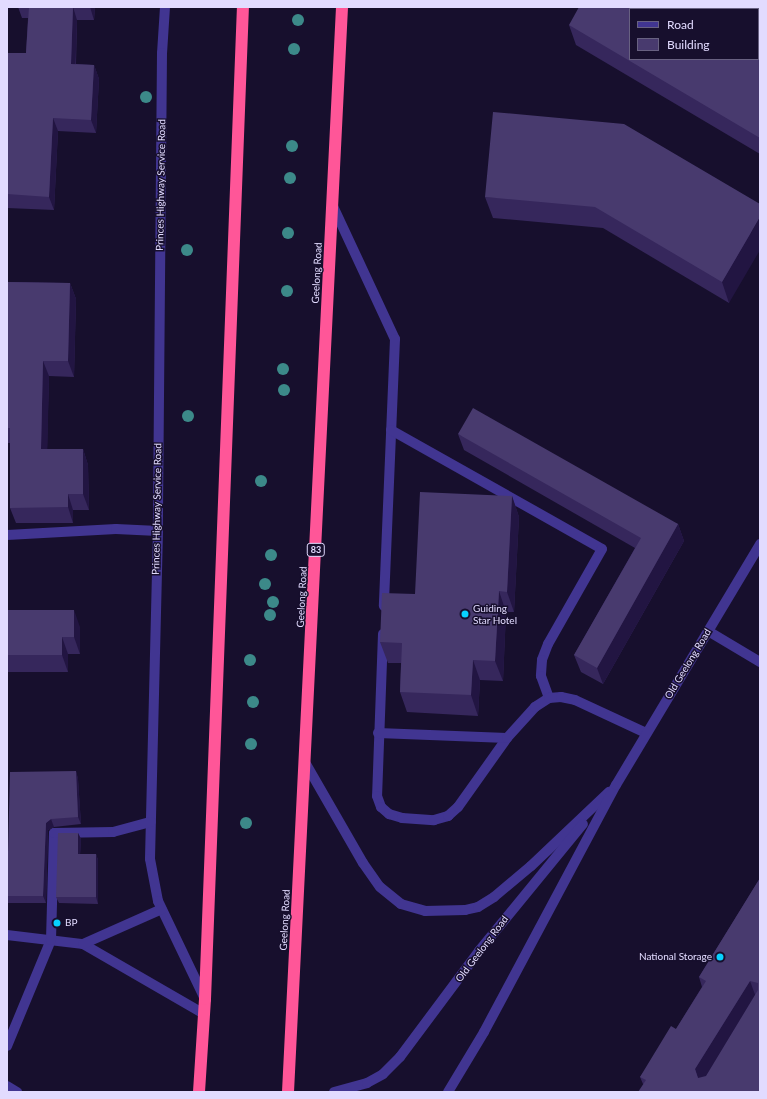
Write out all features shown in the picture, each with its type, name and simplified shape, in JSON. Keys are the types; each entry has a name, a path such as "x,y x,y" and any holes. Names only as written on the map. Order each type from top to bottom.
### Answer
{"highway":[{"path":"199,1092 205,999 243,7"},
{"name":"Geelong Road","path":"288,1092 306,764 342,7"}],"street":[{"name":"Princes Highway Service Road","path":"165,7 162,53 158,531 151,822 152,876 162,909 205,999"},
{"path":"332,204 395,339 378,733 377,796 381,807 389,814 402,818 426,819 448,816 458,807 507,738 535,707 550,698 575,700 646,734"},
{"path":"392,430 602,549 548,644 542,660 541,676 550,698"},
{"path":"7,535 116,529 158,531"},
{"name":"Old Geelong Road","path":"448,1092 476,1046 616,785 760,544"},
{"path":"708,631 760,662"},
{"path":"378,733 507,738"},
{"path":"306,764 362,863 380,887 401,904 425,911 465,910 478,906 494,897 531,866 616,785"},
{"name":"Old Geelong Road","path":"334,1092 368,1083 383,1074 400,1058 494,933 616,785"},
{"path":"7,1046 51,940 54,833 113,832 151,822"},
{"path":"83,944 162,909"},
{"path":"7,935 83,944 204,1014"},
{"path":"7,1086 17,1092"}],"building":[{"path":"29,7 73,7 71,64 94,65 91,120 53,118 49,197 7,194 7,53 26,53"},
{"path":"579,7 760,7 760,138 569,25"},
{"path":"493,112 624,124 760,204 760,217 722,282 595,207 485,197"},
{"path":"7,282 70,283 68,361 43,361 41,449 83,449 83,494 68,494 68,507 10,508 10,428 7,428"},
{"path":"473,408 678,524 597,668 574,655 641,538 458,434"},
{"name":"Guiding Star Hotel","path":"420,492 512,496 507,592 499,591 495,661 473,660 471,695 400,692 402,643 380,642 382,593 415,594"},
{"path":"7,610 74,610 74,637 62,637 62,655 7,655"},
{"path":"76,771 78,817 51,819 46,823 43,896 7,896 10,772"},
{"path":"58,833 78,833 78,854 96,854 96,897 56,897"},
{"path":"760,878 760,1092 638,1092 646,1080 640,1077 671,1026 676,1029 706,981 699,977","holes":["750,981 758,983 758,990 706,1076 698,1078 695,1069"]}],"place":[{"name":"Guiding Star Hotel","path":"465,614"},
{"name":"BP","path":"57,923"},
{"name":"National Storage","path":"720,957"}]}
